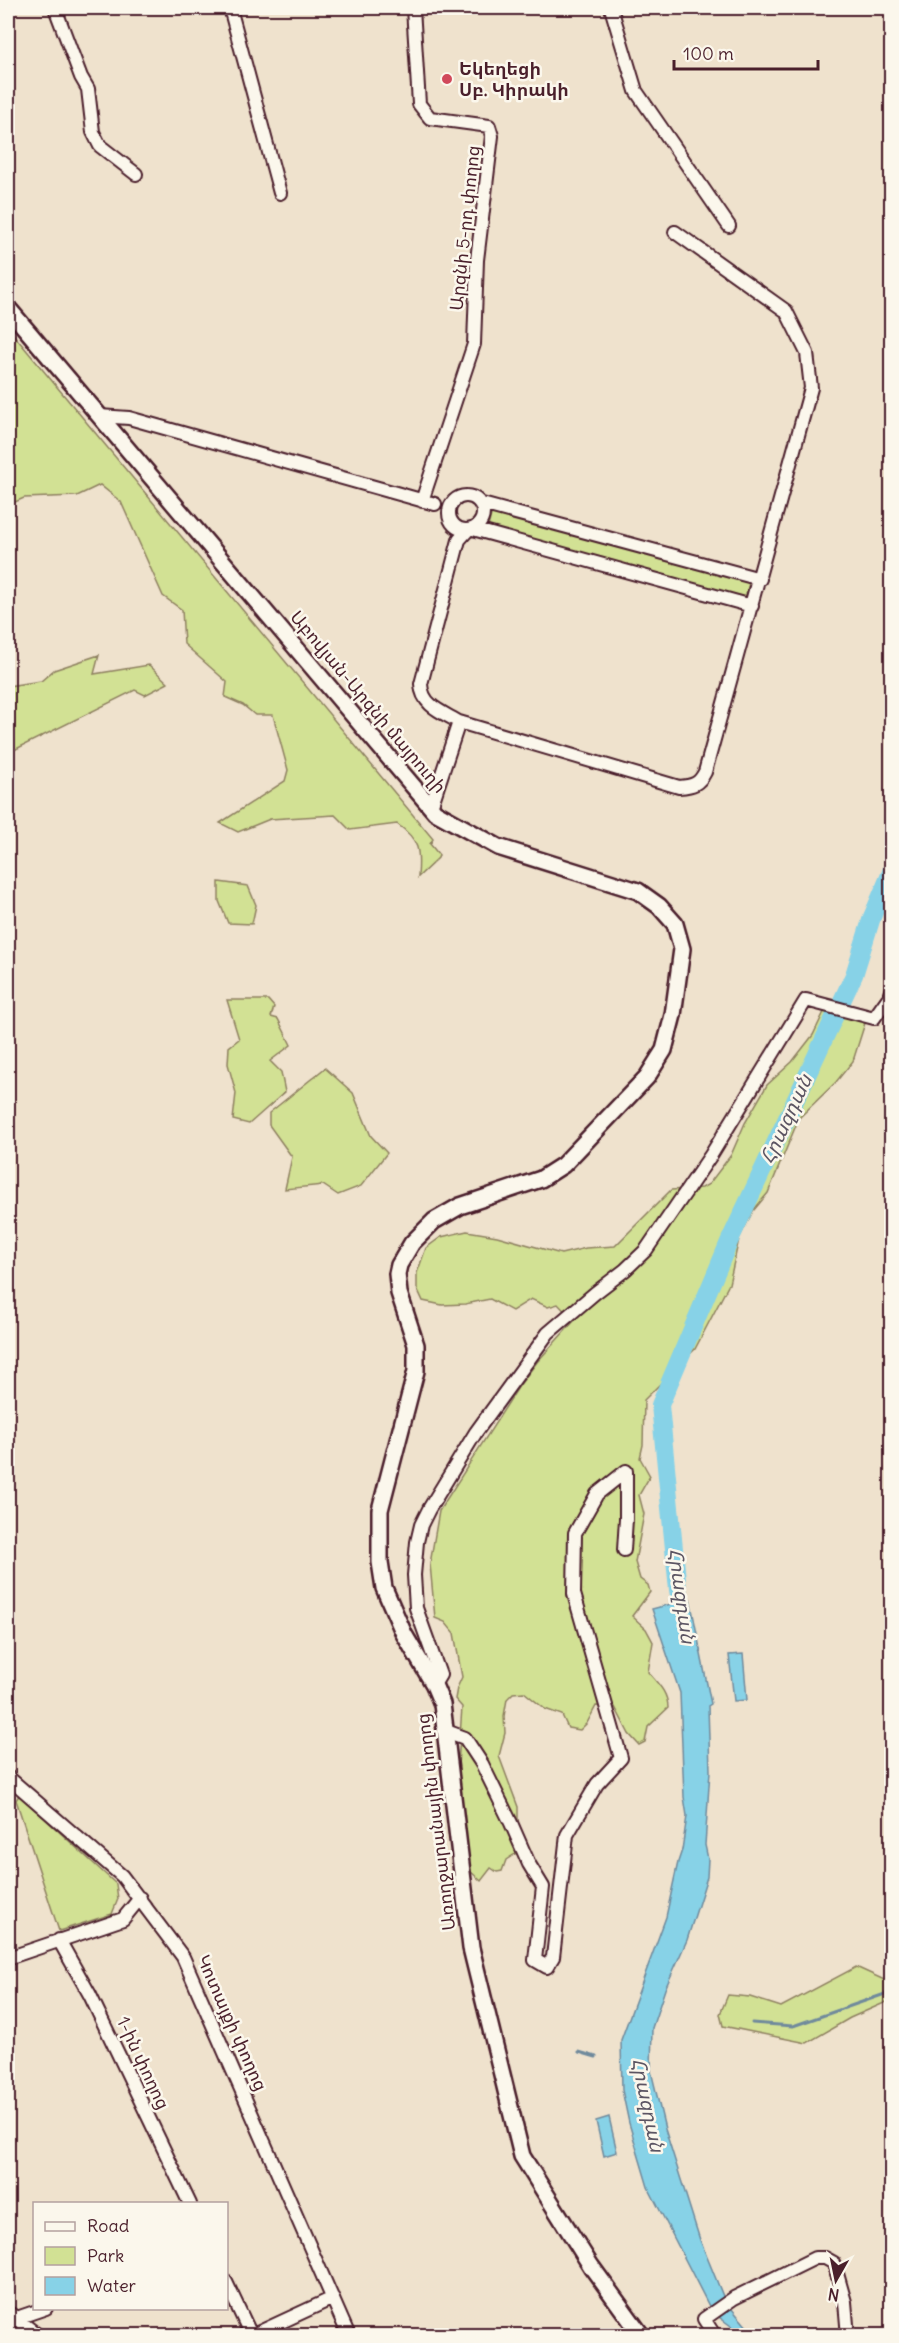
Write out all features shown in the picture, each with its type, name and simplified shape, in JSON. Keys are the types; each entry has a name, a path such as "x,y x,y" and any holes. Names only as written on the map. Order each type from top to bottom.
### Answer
{"main road":[{"name":"Աբովյան-Արզնի մայրուղի","path":"8,308 435,812 498,847 638,891 659,906 675,924 682,949 673,1015 664,1050 647,1077 563,1165"},
{"name":"Առողջարանային փողոց","path":"563,1165 541,1179 460,1206 434,1221 412,1243 402,1258 397,1274 399,1293 416,1345 416,1371 380,1510 380,1562 384,1588 396,1616 442,1704 471,1948 522,2156 591,2266 642,2336"}],"street":[{"path":"56,8 81,77 88,89 93,132 100,146 136,174"},
{"path":"230,8 280,193"},
{"name":"Արզնի 5-րդ փողոց","path":"413,8 419,104 430,118 489,126 492,136 477,260 474,344 422,501"},
{"path":"611,8 636,91 729,226"},
{"path":"482,504 482,519 466,528 459,540 421,684 428,704 459,722 679,787 695,785 705,772 811,388 807,353 786,311 675,232"},
{"path":"99,416 129,418 435,504"},
{"path":"752,606 466,528 449,517 449,510 457,498 471,496 482,504 760,579"},
{"path":"431,807 459,722"},
{"path":"434,1685 440,1675 416,1608 414,1575 417,1542 429,1509 476,1432 548,1333 646,1250 711,1155 806,1000 874,1018 889,997 891,988"},
{"path":"446,1731 465,1738 482,1764 529,1864 543,1887 535,1960 547,1967 553,1957 567,1835 597,1784 621,1758 574,1594 575,1533 597,1494 626,1471 624,1550"},
{"name":"Կոտայքի փողոց","path":"8,1778 122,1876 141,1898 183,1957 349,2336"},
{"path":"8,1958 123,1919 141,1898"},
{"name":"1-ին փողոց","path":"59,1940 90,1995 189,2202"},
{"path":"716,2336 704,2319 727,2302 815,2258 825,2258 834,2263 845,2302 848,2336"},
{"path":"228,2286 251,2335 333,2298"},
{"path":"10,2317 38,2310"},
{"path":"10,2317 39,2336"}],"green space":[{"path":"8,328 433,839 430,844 439,855 438,858 418,877 417,847 410,835 397,824 350,830 335,815 270,819 238,832 220,823 285,781 288,770 273,715 255,715 243,705 225,697 227,682 184,644 182,610 163,596 121,502 100,485 77,496 24,498 8,505"},
{"path":"492,511 749,583 745,599 488,527"},
{"path":"99,655 94,674 149,665 168,683 145,695 135,690 8,753 8,686 41,681 54,670"},
{"path":"219,882 248,886 256,905 252,924 228,923 219,901"},
{"path":"227,1000 268,1000 274,1007 271,1017 278,1019 291,1045 270,1061 281,1072 285,1092 249,1124 233,1120 236,1093 228,1064 229,1047 239,1039"},
{"path":"824,1012 857,1017 865,1023 853,1061 836,1082 799,1118 768,1193 753,1211 739,1239 729,1284 695,1349 644,1400 643,1445 640,1458 650,1476 639,1495 644,1514 635,1562 640,1579 648,1585 650,1592 632,1616 646,1629 653,1642 648,1672 664,1692 668,1708 648,1727 645,1742 639,1745 629,1734 615,1707 596,1706 587,1723 580,1730 568,1728 562,1715 545,1709 524,1692 513,1693 507,1699 504,1716 505,1733 499,1756 518,1807 518,1852 506,1860 502,1871 497,1872 491,1868 481,1881 470,1871 458,1766 462,1707 455,1699 462,1677 454,1633 445,1622 435,1618 430,1564 439,1511 519,1386 574,1321 558,1304 548,1307 531,1299 512,1311 490,1299 465,1304 442,1305 423,1301 417,1288 417,1273 426,1248 441,1237 467,1231 497,1236 561,1254 586,1248 615,1246 671,1190 702,1188 709,1184 731,1155 745,1123 767,1085 792,1062 813,1035"},
{"path":"325,1068 353,1093 371,1136 387,1153 361,1186 338,1195 323,1185 285,1189 292,1157 269,1125 269,1113"},
{"path":"19,1795 116,1884 118,1899 112,1914 59,1931 16,1800"},
{"path":"856,1967 891,1983 891,2000 850,2018 807,2043 723,2026 720,2014 728,1995 750,1997 781,2007"}],"water":[{"path":"690,1599 711,1704 708,1706 710,1771 705,1845 708,1859 707,1877 687,1940 665,1989 652,2028 651,2071 665,2129 700,2240 725,2301 754,2335 738,2335 731,2326 712,2312 648,2187 622,2090 621,2040 666,1917 682,1850 687,1816 684,1797 680,1693 652,1609"},
{"path":"743,1654 747,1700 734,1701 729,1655"},
{"path":"609,2117 617,2152 604,2156 596,2121"}],"waterway":[{"name":"Հրազդան","path":"685,1624 678,1590 660,1405 729,1242 854,975 872,917 892,870"},
{"path":"752,2023 793,2026 885,1994 892,1996"},
{"path":"579,2052 596,2057"}],"place":[{"name":"Եկեղեցի Սբ. Կիրակի","path":"447,79"}]}
